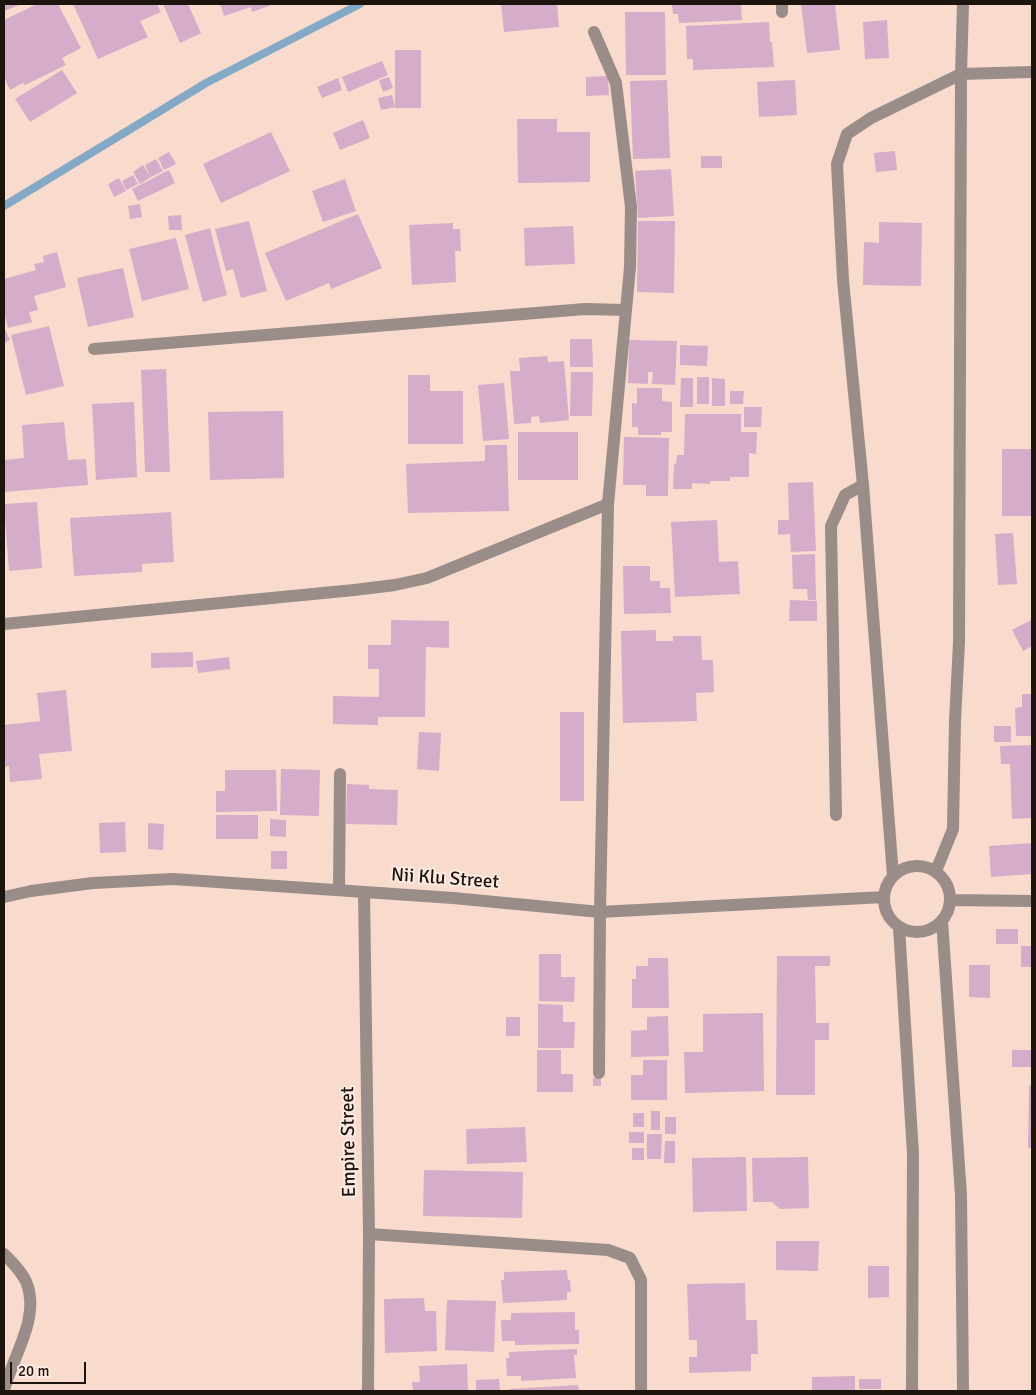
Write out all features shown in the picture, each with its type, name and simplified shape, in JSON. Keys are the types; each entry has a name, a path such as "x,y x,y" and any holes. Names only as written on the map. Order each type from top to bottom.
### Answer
{"street":[{"path":"936,871 954,830 955,721 959,632 961,74 963,4"},
{"path":"594,32 616,83 631,207 630,267 608,504 600,912 599,1073"},
{"path":"893,876 863,485 843,280 837,164 847,134 871,118 961,74 1032,72"},
{"path":"94,349 585,309 626,310"},
{"path":"836,815 831,526 845,495 863,485"},
{"path":"4,624 394,585 426,578 608,504"},
{"path":"339,890 340,774"},
{"path":"925,866 936,871 944,879 949,889 948,912 942,922 921,932 910,931 899,926 885,908 886,886 893,876 902,869 925,866"},
{"name":"Nii Klu Street","path":"4,897 30,891 93,883 173,880 454,898 600,912 884,897"},
{"name":"Empire Street","path":"364,892 369,1234 368,1391"},
{"path":"950,900 1032,902"},
{"path":"942,922 962,1194 963,1391"},
{"path":"899,926 914,1154 912,1391"},
{"path":"369,1234 608,1250 630,1258 641,1280 641,1391"},
{"path":"4,1254 18,1269 27,1284 30,1306 29,1325 20,1344 4,1391"}],"building":[{"path":"4,4 22,4 4,11"},
{"path":"37,4 58,4 81,48 62,58 66,65 25,85 23,83 10,90 4,77 4,20"},
{"path":"73,4 157,4 161,12 140,21 148,37 98,59"},
{"path":"163,4 188,4 201,33 180,43"},
{"path":"220,4 274,4 252,12 251,7 224,16"},
{"path":"501,4 557,4 559,27 504,32"},
{"path":"672,4 741,4 742,20 679,23 678,14 673,14"},
{"path":"801,4 835,4 840,50 807,53"},
{"path":"625,12 665,12 666,75 626,75"},
{"path":"887,20 889,58 865,59 863,22"},
{"path":"769,22 774,67 693,70 693,59 687,59 686,26"},
{"path":"395,50 421,50 421,108 395,108"},
{"path":"382,61 388,75 348,92 342,77"},
{"path":"62,70 77,93 30,122 15,99"},
{"path":"608,76 609,95 586,96 586,77"},
{"path":"389,77 393,88 383,92 379,80"},
{"path":"338,78 342,90 322,98 317,87"},
{"path":"667,80 670,158 633,159 630,81"},
{"path":"795,80 797,115 759,117 757,82"},
{"path":"392,95 395,107 381,110 378,98"},
{"path":"517,119 557,119 557,132 590,132 590,182 518,183"},
{"path":"363,120 370,138 340,150 333,133"},
{"path":"271,132 290,171 221,203 203,164"},
{"path":"895,151 897,170 876,172 874,153"},
{"path":"169,152 176,164 164,170 158,158"},
{"path":"701,156 722,156 722,168 701,168"},
{"path":"156,159 163,171 151,177 145,165"},
{"path":"143,165 151,177 140,184 133,172"},
{"path":"671,169 674,216 638,218 635,171"},
{"path":"169,170 175,183 138,201 132,189"},
{"path":"133,175 138,184 126,190 122,181"},
{"path":"119,178 126,191 114,197 108,184"},
{"path":"345,179 356,211 323,222 312,191"},
{"path":"140,204 142,217 130,219 128,206"},
{"path":"358,214 382,268 331,289 329,283 286,301 265,253"},
{"path":"181,215 182,230 169,230 168,216"},
{"path":"249,221 267,291 241,298 233,269 226,271 215,229"},
{"path":"638,221 675,221 674,293 637,292"},
{"path":"879,222 922,223 921,286 863,285 864,242 879,243"},
{"path":"453,223 453,229 460,229 461,251 455,251 456,282 412,285 409,225"},
{"path":"573,226 575,264 525,266 524,228"},
{"path":"210,228 227,295 203,302 185,235"},
{"path":"176,238 189,289 142,301 129,249"},
{"path":"57,252 66,287 34,296 38,310 29,312 32,322 8,328 4,312 4,279 36,270 34,264 44,262 43,256"},
{"path":"123,268 134,317 88,327 77,278"},
{"path":"49,326 64,386 26,395 11,335"},
{"path":"4,327 10,340 4,343"},
{"path":"570,339 592,339 593,367 570,367"},
{"path":"629,340 677,341 675,385 652,384 653,372 648,372 648,384 628,383"},
{"path":"680,345 708,346 707,366 680,365"},
{"path":"547,356 548,362 564,361 569,420 540,423 539,416 531,417 531,423 514,424 510,371 520,371 519,358"},
{"path":"166,369 170,472 145,472 141,370"},
{"path":"571,372 593,372 592,416 570,416"},
{"path":"408,375 430,375 430,391 463,391 463,444 408,444"},
{"path":"697,377 709,377 709,404 697,404"},
{"path":"681,378 693,378 693,407 680,407"},
{"path":"712,378 725,379 725,406 712,406"},
{"path":"504,383 509,439 483,441 478,385"},
{"path":"637,388 662,388 662,401 672,402 672,432 661,432 661,435 638,435 638,427 632,427 632,403 637,404"},
{"path":"730,391 744,391 743,404 730,404"},
{"path":"134,402 137,477 96,480 92,404"},
{"path":"744,407 762,407 761,427 744,427"},
{"path":"283,411 284,478 210,480 208,412"},
{"path":"685,414 741,414 741,432 757,432 756,454 749,453 749,477 730,477 730,481 710,481 710,484 692,483 692,489 673,489 674,464 676,464 677,455 684,455"},
{"path":"64,422 68,460 86,459 88,485 4,492 4,460 24,458 22,425"},
{"path":"518,432 578,432 578,480 518,480"},
{"path":"624,437 669,438 668,496 646,496 646,485 623,485"},
{"path":"485,445 507,445 509,511 408,513 406,464 485,461"},
{"path":"1002,449 1032,449 1032,516 1002,516"},
{"path":"813,482 816,551 791,552 790,534 778,535 778,520 789,520 788,483"},
{"path":"37,502 42,568 9,571 4,504"},
{"path":"171,512 174,562 142,564 142,572 74,576 70,518"},
{"path":"717,520 719,562 738,561 740,594 675,597 671,522"},
{"path":"1013,533 1017,584 998,585 995,534"},
{"path":"815,554 816,600 808,600 807,589 793,589 792,555"},
{"path":"623,566 650,566 650,581 660,581 660,588 670,588 671,613 624,614"},
{"path":"790,600 817,601 817,621 789,621"},
{"path":"391,620 449,621 449,648 426,647 425,717 378,717 378,725 333,724 333,696 379,697 379,669 368,669 368,645 391,645"},
{"path":"1031,620 1032,646 1023,651 1012,630"},
{"path":"656,630 656,641 673,641 673,636 701,636 702,660 713,660 714,692 696,693 697,721 623,723 621,631"},
{"path":"193,652 193,667 151,668 151,653"},
{"path":"229,657 230,669 198,673 196,661"},
{"path":"66,690 72,751 39,754 42,779 10,782 9,766 4,767 4,725 40,721 37,693"},
{"path":"1022,694 1032,694 1032,736 1016,736 1015,708 1022,707"},
{"path":"560,712 584,712 584,801 560,801"},
{"path":"994,726 1011,726 1011,742 994,742"},
{"path":"419,732 441,733 439,771 417,769"},
{"path":"1032,745 1032,818 1012,819 1010,764 1001,764 1000,746"},
{"path":"281,769 320,770 319,816 280,815"},
{"path":"225,770 276,770 277,811 216,812 216,791 225,791"},
{"path":"347,784 369,785 369,789 398,790 397,825 346,824"},
{"path":"216,815 258,815 258,839 216,839"},
{"path":"270,819 286,820 286,837 270,836"},
{"path":"125,822 126,852 100,853 99,823"},
{"path":"148,823 164,824 163,850 148,849"},
{"path":"1032,843 1032,874 991,877 989,846"},
{"path":"271,851 287,851 287,869 271,869"},
{"path":"996,929 1018,929 1018,944 996,944"},
{"path":"1021,946 1032,946 1032,967 1021,967"},
{"path":"539,954 561,954 561,977 575,977 574,1002 539,1001"},
{"path":"777,956 830,956 830,966 815,966 816,1023 829,1023 829,1040 815,1040 815,1095 776,1095"},
{"path":"648,958 668,958 669,1008 632,1008 632,979 636,979 636,966 648,966"},
{"path":"969,965 990,965 990,998 969,997"},
{"path":"538,1004 563,1005 563,1022 575,1022 574,1048 538,1048"},
{"path":"763,1013 764,1091 685,1093 684,1052 703,1052 703,1014"},
{"path":"668,1016 669,1056 631,1057 631,1031 647,1030 647,1017"},
{"path":"506,1017 520,1017 520,1036 506,1036"},
{"path":"537,1050 561,1050 561,1074 573,1074 573,1092 537,1092"},
{"path":"1012,1050 1032,1050 1032,1067 1012,1067"},
{"path":"643,1060 667,1060 667,1100 631,1100 631,1075 643,1075"},
{"path":"593,1078 601,1078 601,1086 593,1086"},
{"path":"1029,1085 1032,1085 1032,1148 1028,1148"},
{"path":"651,1111 660,1111 660,1130 651,1130"},
{"path":"633,1113 644,1113 644,1127 633,1127"},
{"path":"665,1117 676,1117 676,1134 665,1134"},
{"path":"525,1127 527,1162 467,1164 466,1129"},
{"path":"629,1132 644,1132 644,1143 629,1143"},
{"path":"647,1134 662,1134 661,1159 647,1159"},
{"path":"665,1141 675,1141 675,1163 664,1163"},
{"path":"632,1148 644,1148 644,1160 632,1160"},
{"path":"746,1157 747,1211 693,1212 692,1158"},
{"path":"808,1157 809,1208 780,1209 772,1202 753,1202 752,1158"},
{"path":"424,1170 523,1172 522,1218 423,1216"},
{"path":"776,1241 819,1241 818,1271 776,1270"},
{"path":"868,1266 889,1266 889,1297 868,1298"},
{"path":"567,1270 571,1292 567,1292 567,1300 503,1303 501,1280 504,1280 504,1272"},
{"path":"745,1283 746,1320 757,1320 758,1354 751,1354 751,1371 689,1373 689,1357 697,1357 697,1340 689,1340 687,1284"},
{"path":"424,1298 425,1311 436,1311 437,1351 385,1353 384,1299"},
{"path":"447,1300 496,1301 494,1352 445,1350"},
{"path":"575,1312 575,1330 579,1330 579,1344 515,1345 515,1341 502,1341 501,1320 511,1320 511,1313"},
{"path":"577,1349 577,1355 574,1355 576,1378 521,1381 521,1376 507,1376 506,1358 509,1358 509,1352"},
{"path":"467,1364 468,1391 413,1391 412,1382 420,1382 419,1366"},
{"path":"855,1376 855,1391 812,1391 812,1377"},
{"path":"499,1379 500,1391 476,1391 476,1380"},
{"path":"859,1379 881,1379 881,1389 859,1389"},
{"path":"578,1385 579,1391 509,1391 509,1389"}],"waterway":[{"path":"4,206 206,83 360,4"}]}
